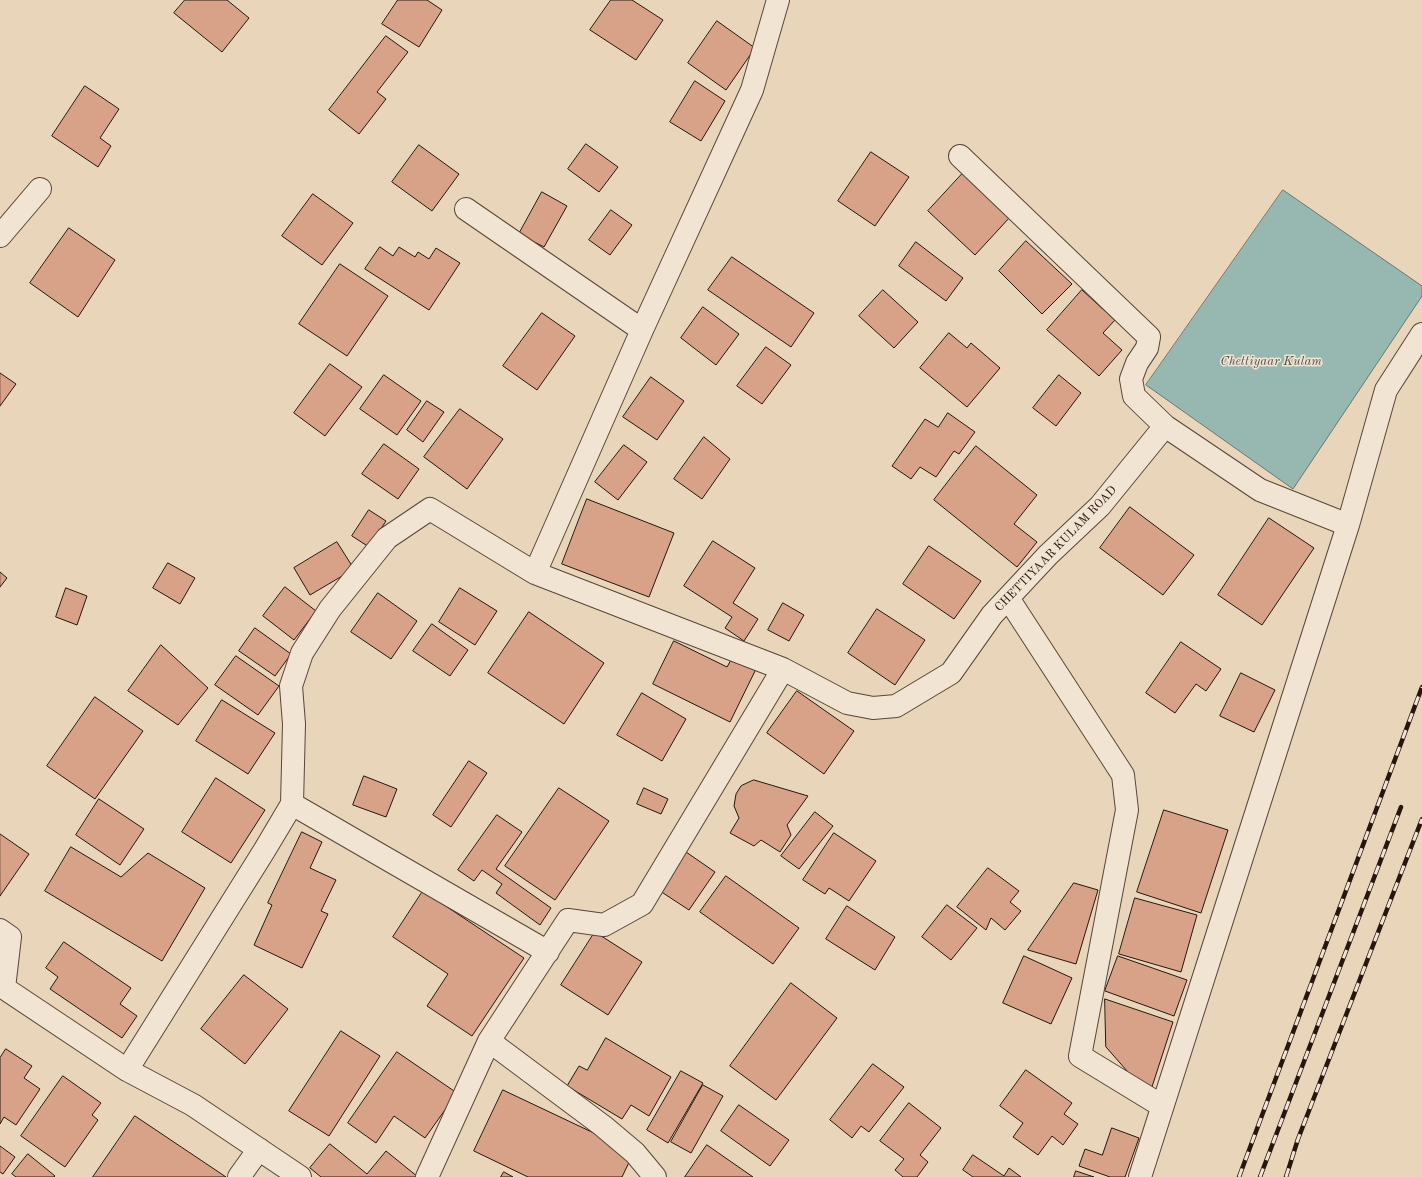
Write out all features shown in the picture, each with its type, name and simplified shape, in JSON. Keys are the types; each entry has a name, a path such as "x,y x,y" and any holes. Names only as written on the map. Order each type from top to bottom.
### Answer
{"street":[{"path":"535,574 642,330 752,90 778,0"},
{"path":"960,156 1149,337 1147,348 1137,363 1131,379 1134,396 1165,426 1260,490 1348,525"},
{"path":"0,236 40,190"},
{"path":"466,208 642,330"},
{"path":"1140,1177 1348,525 1386,390 1422,334"},
{"name":"CHETTIYAAR KULAM ROAD","path":"292,804 294,724 291,686 302,653 330,609 387,538 430,509 535,574 783,669 847,703 873,708 896,706 951,673 992,615 1048,555 1100,506 1165,426"},
{"path":"1008,598 1122,775 1127,810 1080,1056 1162,1106"},
{"path":"427,1177 489,1041 568,920 604,925 642,904 783,669"},
{"path":"127,1070 292,804 548,952"},
{"path":"0,930 10,937 4,988 127,1070 193,1104 300,1177"},
{"path":"489,1041 603,1126 635,1153 656,1177"},
{"path":"239,1177 259,1149"}],"water":[{"name":"Chettiyaar Kulam","path":"1283,190 1422,286 1422,296 1293,489 1146,385"}],"building":[{"path":"185,0 227,0 249,18 222,52 174,13"},
{"path":"398,0 427,0 442,10 419,47 382,24"},
{"path":"611,0 632,0 663,20 636,60 590,30"},
{"path":"717,21 755,48 726,90 688,63"},
{"path":"386,36 408,52 377,92 386,99 359,134 329,110"},
{"path":"695,81 725,101 701,141 670,122"},
{"path":"85,86 119,109 100,138 111,146 98,167 52,136"},
{"path":"586,144 618,167 599,192 568,169"},
{"path":"419,145 459,174 432,211 392,182"},
{"path":"871,152 909,177 875,226 838,201"},
{"path":"964,172 1011,216 975,255 928,211"},
{"path":"542,192 567,206 544,247 519,234"},
{"path":"313,194 353,223 322,265 282,236"},
{"path":"611,210 632,225 610,255 589,240"},
{"path":"69,228 115,260 78,317 30,283"},
{"path":"1026,241 1072,284 1042,314 999,271"},
{"path":"916,242 963,278 946,301 899,266"},
{"path":"380,247 393,256 399,247 415,257 418,252 429,259 436,248 460,263 429,310 365,269"},
{"path":"732,257 814,313 791,347 708,290"},
{"path":"340,264 388,296 347,356 299,324"},
{"path":"883,290 918,322 894,348 859,316"},
{"path":"1082,290 1115,320 1103,333 1122,350 1099,376 1047,330"},
{"path":"703,307 739,334 716,365 681,338"},
{"path":"542,313 575,336 537,390 503,366"},
{"path":"949,333 967,348 971,343 1000,368 967,407 920,368"},
{"path":"766,347 791,365 762,404 737,386"},
{"path":"330,364 362,387 325,436 294,413"},
{"path":"0,373 16,384 0,406"},
{"path":"384,375 421,401 397,435 360,409"},
{"path":"1059,375 1081,393 1056,426 1033,408"},
{"path":"651,377 684,401 657,440 623,417"},
{"path":"427,401 444,412 423,442 407,430"},
{"path":"460,409 503,439 467,489 424,457"},
{"path":"948,413 975,432 959,454 954,451 936,477 920,467 911,479 892,466 925,419 938,427"},
{"path":"704,437 730,459 702,499 674,479"},
{"path":"384,444 419,469 398,499 362,474"},
{"path":"624,445 647,462 618,500 595,482"},
{"path":"976,446 1037,495 1014,524 1037,542 1017,567 934,500"},
{"path":"587,499 674,533 649,597 562,564"},
{"path":"1130,507 1194,555 1163,595 1100,548"},
{"path":"369,510 386,521 369,547 352,536"},
{"path":"1269,518 1314,548 1262,625 1218,595"},
{"path":"713,541 755,568 733,603 758,619 744,641 725,628 732,617 684,586"},
{"path":"337,542 354,569 310,595 294,568"},
{"path":"929,546 981,581 954,619 903,584"},
{"path":"168,563 195,578 180,604 153,588"},
{"path":"0,572 7,578 0,587"},
{"path":"285,587 316,611 294,640 263,616"},
{"path":"66,588 87,596 77,625 56,617"},
{"path":"460,588 497,611 475,645 439,622"},
{"path":"378,593 417,621 391,659 351,632"},
{"path":"783,603 804,615 789,641 768,630"},
{"path":"877,609 925,640 895,685 848,653"},
{"path":"529,612 604,663 564,724 488,673"},
{"path":"432,624 468,650 450,676 413,651"},
{"path":"255,628 291,654 275,676 239,651"},
{"path":"674,641 727,667 732,658 756,669 730,722 653,684"},
{"path":"1181,642 1221,669 1206,691 1196,684 1175,713 1146,693"},
{"path":"161,645 208,688 178,725 128,691"},
{"path":"236,656 279,686 258,715 215,685"},
{"path":"1241,673 1275,690 1254,732 1220,716"},
{"path":"797,691 854,731 824,774 767,733"},
{"path":"642,693 686,719 662,761 617,735"},
{"path":"95,697 143,731 95,799 47,766"},
{"path":"222,700 275,733 248,774 196,741"},
{"path":"469,761 487,773 451,827 433,815"},
{"path":"364,776 397,789 386,817 353,805"},
{"path":"216,778 265,810 231,863 182,832"},
{"path":"754,780 808,796 787,825 791,835 780,852 761,840 754,846 730,833 739,818 734,806 736,794 741,786"},
{"path":"559,788 609,821 555,900 505,866"},
{"path":"644,788 668,799 661,814 637,804"},
{"path":"99,799 144,829 120,865 76,835"},
{"path":"1164,810 1228,830 1201,913 1137,892"},
{"path":"815,812 833,826 799,869 781,856"},
{"path":"497,815 522,832 496,869 551,908 540,925 496,893 502,884 482,870 474,881 458,870"},
{"path":"302,832 322,842 310,868 336,880 321,911 328,914 302,968 254,945 272,905 268,903"},
{"path":"834,833 876,861 849,901 829,888 825,894 803,880"},
{"path":"0,834 29,854 0,896"},
{"path":"71,847 121,877 148,853 205,888 162,961 45,891"},
{"path":"686,852 715,872 689,910 660,891"},
{"path":"988,868 1019,891 1010,902 1021,911 1005,930 991,918 986,930 957,907"},
{"path":"726,876 799,928 773,964 700,912"},
{"path":"1074,883 1098,890 1076,964 1028,950"},
{"path":"423,891 524,958 472,1036 427,1006 448,974 393,937"},
{"path":"1135,898 1197,915 1181,972 1119,954"},
{"path":"947,905 977,928 951,960 922,937"},
{"path":"847,906 895,937 875,970 826,939"},
{"path":"595,932 642,962 608,1015 561,985"},
{"path":"64,942 131,988 120,1004 137,1016 122,1038 50,989 58,977 46,968"},
{"path":"1024,956 1072,978 1051,1024 1003,1003"},
{"path":"1118,956 1187,980 1174,1016 1105,991"},
{"path":"244,975 288,1009 245,1064 201,1029"},
{"path":"791,983 837,1018 776,1100 730,1066"},
{"path":"1105,999 1173,1022 1149,1096 1106,1047"},
{"path":"341,1031 380,1056 329,1136 289,1111"},
{"path":"606,1038 671,1077 649,1116 631,1105 622,1119 567,1086 579,1066 587,1070"},
{"path":"6,1049 32,1066 24,1078 40,1089 16,1125 4,1117 0,1124 0,1058"},
{"path":"397,1052 457,1093 425,1138 394,1116 376,1143 348,1123"},
{"path":"873,1064 904,1087 869,1132 861,1126 852,1138 830,1120"},
{"path":"1026,1070 1072,1103 1064,1114 1078,1124 1063,1145 1052,1136 1038,1155 1013,1137 1023,1123 1000,1106"},
{"path":"681,1071 703,1083 668,1143 647,1130"},
{"path":"63,1076 101,1103 92,1115 98,1120 65,1167 21,1136"},
{"path":"703,1085 723,1096 691,1153 671,1142"},
{"path":"503,1090 634,1152 622,1177 528,1177 474,1151"},
{"path":"909,1103 941,1128 920,1155 928,1162 917,1177 903,1177 895,1170 904,1159 880,1141"},
{"path":"739,1105 789,1140 770,1166 721,1131"},
{"path":"135,1116 226,1177 93,1177"},
{"path":"1112,1128 1139,1138 1125,1177 1110,1177 1079,1166 1085,1149 1102,1155"},
{"path":"330,1144 367,1174 386,1151 418,1177 321,1177 310,1168"},
{"path":"707,1145 753,1177 685,1177"},
{"path":"0,1146 15,1157 3,1174 0,1172"},
{"path":"28,1154 55,1176 16,1177 12,1174"},
{"path":"973,1155 1004,1176 1009,1168 1021,1177 973,1177 963,1170"},
{"path":"1076,1171 1094,1177 1074,1177"},
{"path":"504,1172 513,1177 501,1177"}],"railway":[{"path":"1239,1177 1422,687"},
{"path":"1260,1177 1401,807"},
{"path":"1286,1177 1298,1139 1422,819"}]}
